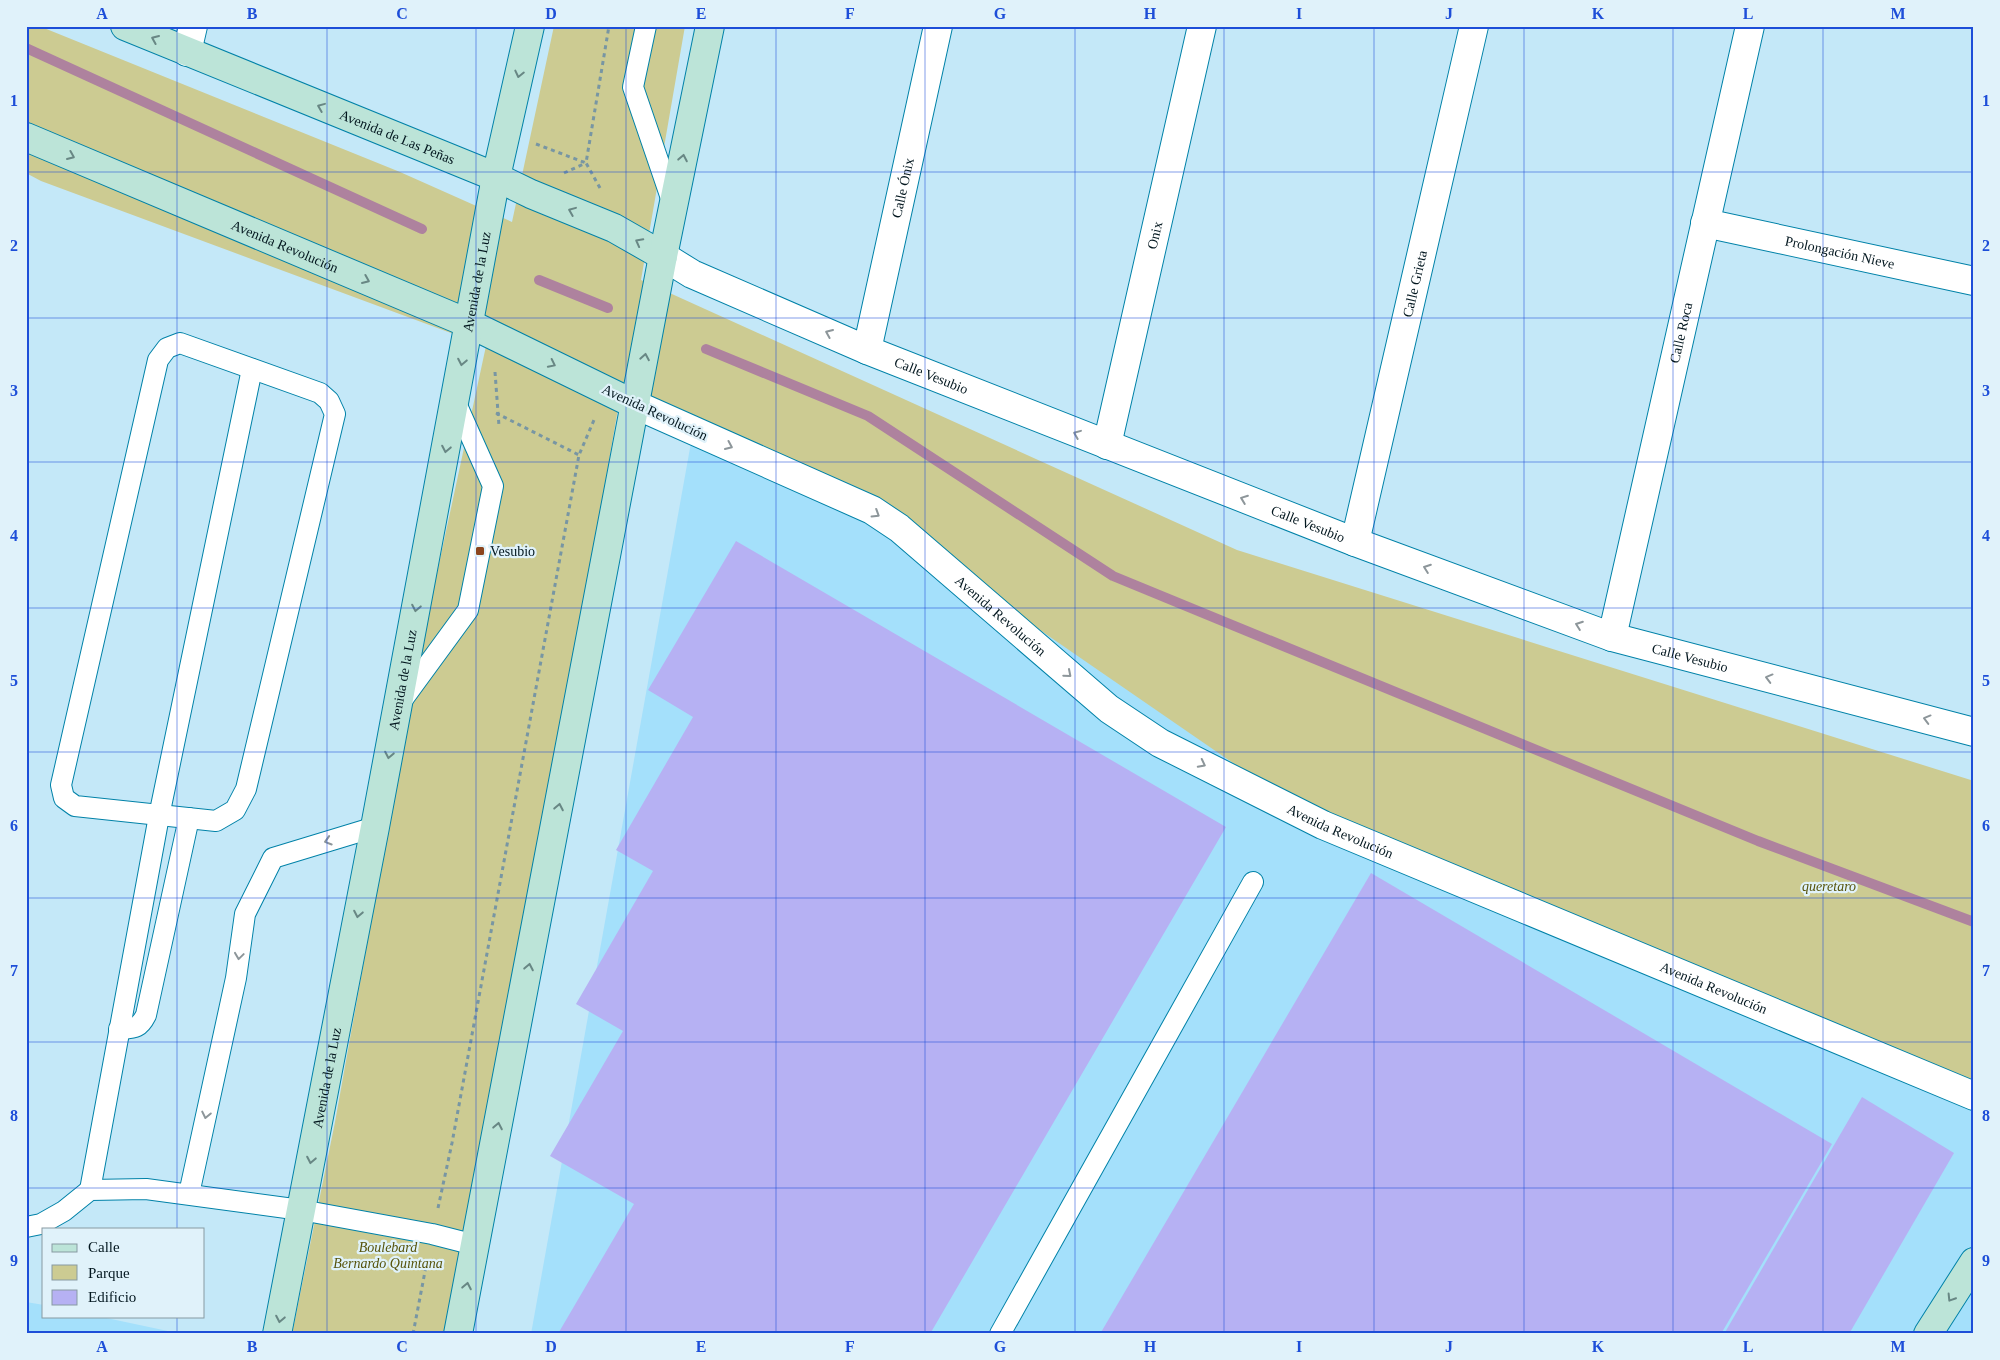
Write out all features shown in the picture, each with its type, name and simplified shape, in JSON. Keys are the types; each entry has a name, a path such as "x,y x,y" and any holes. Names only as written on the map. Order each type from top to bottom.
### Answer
{"main road":[{"name":"Avenida de Las Peñas","path":"125,26 496,177 531,194 614,228 664,256"},
{"name":"Avenida de la Luz","path":"277,1334 398,707 496,177 530,26"},
{"path":"458,1334 664,256 710,26"},
{"name":"Avenida Revolución","path":"26,137 470,324 636,405"},
{"path":"1928,1334 1974,1262"}],"street":[{"path":"187,52 192,26"},
{"name":"Calle Ónix","path":"867,350 938,26"},
{"name":"Onix","path":"1107,446 1202,26"},
{"name":"Calle Grieta","path":"1355,542 1474,26"},
{"name":"Calle Roca","path":"1612,637 1750,26"},
{"name":"Prolongación Nieve","path":"1705,223 1974,280"},
{"name":"Calle Vesubio","path":"664,256 692,274 867,350 1355,542 1612,637 1974,732"},
{"name":"Avenida Revolución","path":"636,405 872,510 899,528 1108,709 1160,743 1323,825 1974,1096"}],"lane":[{"path":"646,26 633,87 674,206"},
{"path":"180,343 252,369 320,393 329,401 335,414 246,789 235,810 216,821 75,806 64,798 62,785 158,360 167,348 180,343"},
{"path":"90,1190 159,816 252,369"},
{"path":"398,707 468,610 493,486 455,401"},
{"path":"119,1029 133,1028 141,1024 146,1015 189,818"},
{"path":"190,1194 236,978 245,914 273,858 375,827"},
{"path":"1000,1334 1254,882"},
{"path":"26,1227 41,1224 64,1211 90,1190 146,1189 301,1210 432,1234 475,1245"}],"path":[{"path":"506,133 586,163 609,26"},
{"path":"452,1143 579,455 606,390"},
{"path":"498,413 579,455"},
{"path":"413,1334 416,1320"}],"shaded area":[{"path":"699,398 1974,957 1974,1334 531,1334"},
{"path":"26,1302 42,1305 42,1318 106,1318 182,1334 26,1334"}],"green space":[{"name":"queretaro","path":"26,26 39,26 400,172 512,222 554,26 685,26 641,280 1237,550 1974,781 1974,1104 1323,825 854,502 620,397 521,972 453,1334 292,1334 335,1122 418,661 486,346 41,181 26,173"}],"building":[{"path":"736,541 1226,827 930,1334 562,1334 559,1332 634,1204 550,1156 623,1031 576,1004 653,871 616,850 693,717 648,690"},
{"path":"1371,873 1832,1144 1721,1334 1100,1334"},
{"path":"1862,1097 1954,1153 1849,1334 1724,1334"}],"waterway":[{"path":"26,48 422,229"},
{"path":"539,280 608,308"},
{"path":"706,349 868,416 1113,576 1758,841 1974,922"}],"place":[{"name":"Vesubio","path":"480,551"}],"park label":[{"name":"Boulebard Bernardo Quintana","path":"388,1256"}]}
